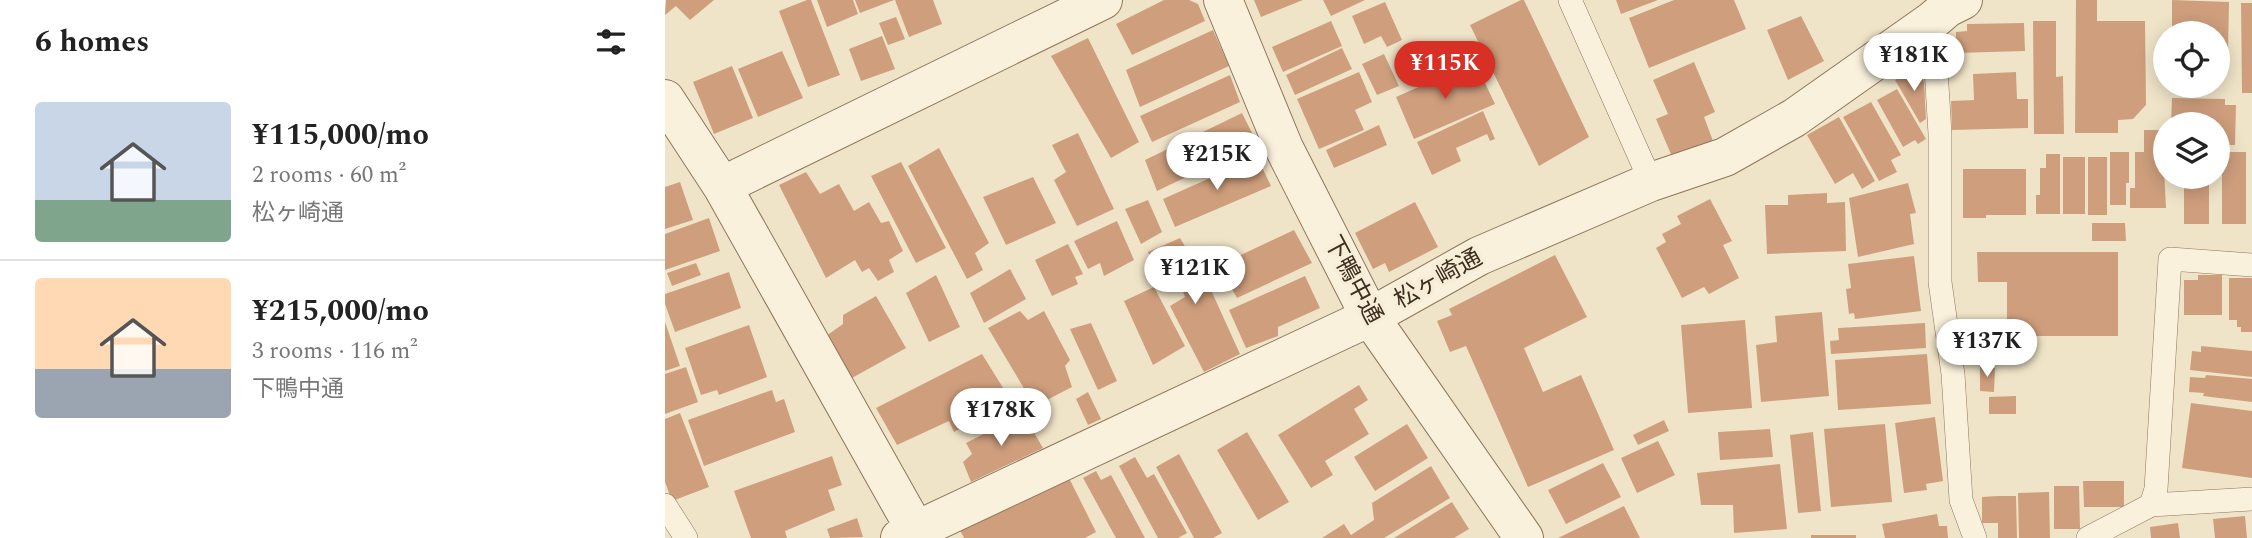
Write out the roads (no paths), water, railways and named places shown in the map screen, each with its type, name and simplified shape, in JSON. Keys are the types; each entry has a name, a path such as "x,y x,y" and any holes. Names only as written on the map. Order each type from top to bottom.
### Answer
{"street":[{"path":"722,186 1103,0"},
{"name":"下鴨中通","path":"1223,0 1284,148 1370,317 1524,538"},
{"name":"松ヶ崎通","path":"912,536 1370,317 1479,256 1651,182 1725,157 1794,118 1947,7"},
{"path":"665,99 722,186 912,536"}],"lane":[{"path":"1570,0 1651,182"},
{"path":"1947,7 1940,134 1940,282 1953,374 1961,500 1975,538"},
{"path":"2151,505 2156,489 2170,259 2252,265"},
{"path":"2088,538 2151,505 2252,499"},
{"path":"665,505 686,538"}]}
